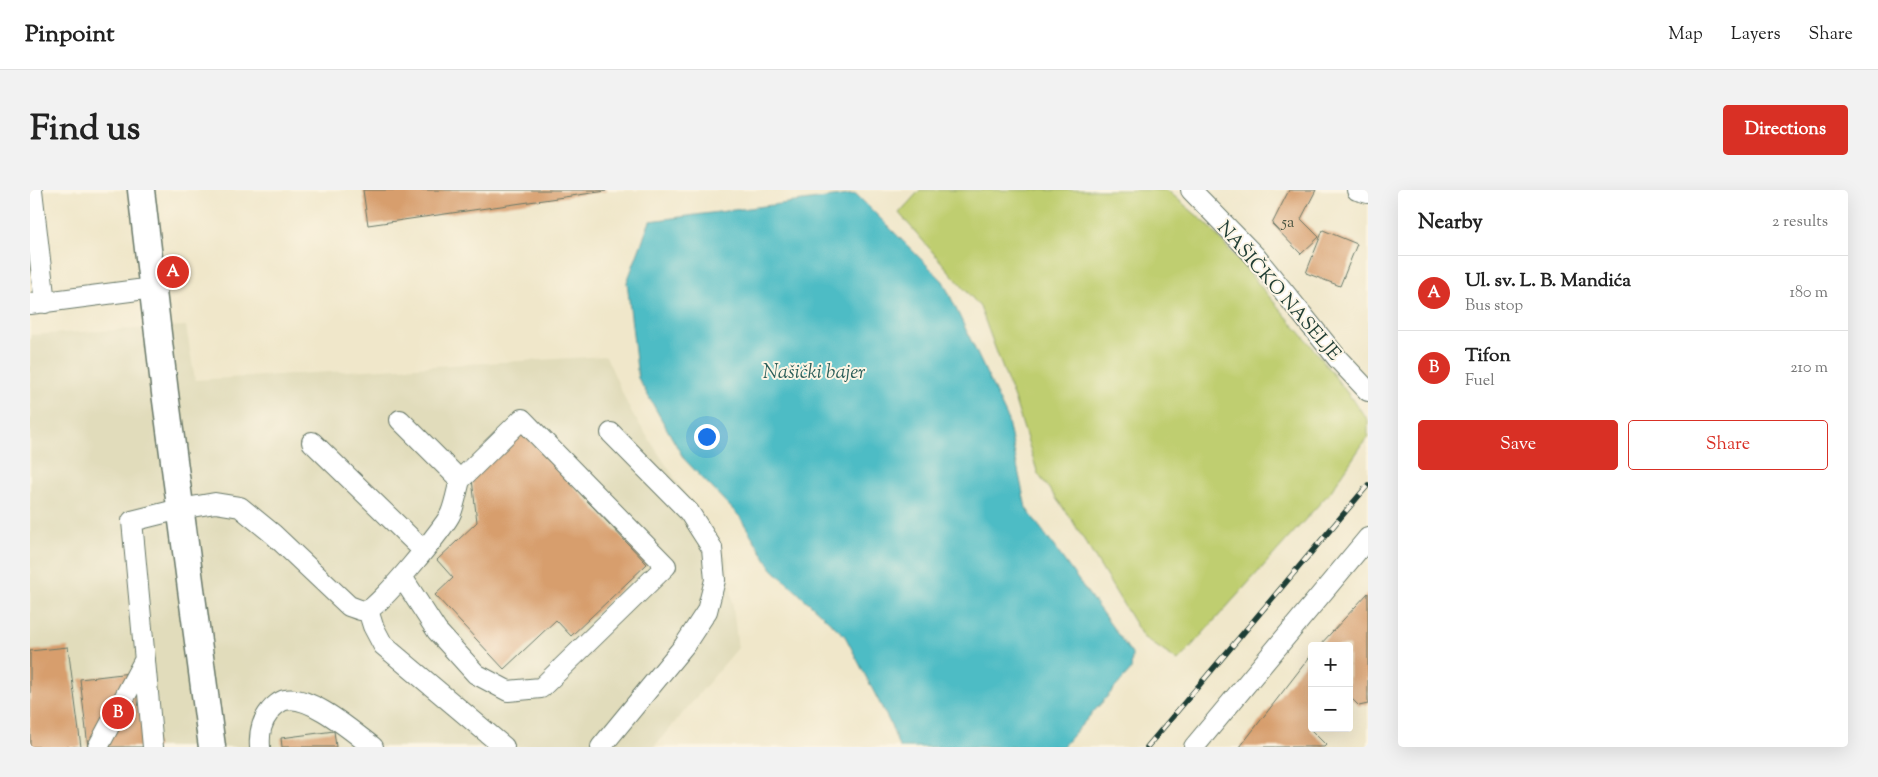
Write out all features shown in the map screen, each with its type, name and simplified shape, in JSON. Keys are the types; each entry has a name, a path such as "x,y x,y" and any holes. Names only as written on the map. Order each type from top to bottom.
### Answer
{"main road":[{"path":"141,190 180,509 212,747"}],"street":[{"path":"32,190 38,303 153,288"},
{"name":"NAŠIČKO NASELJE","path":"1191,190 1255,256 1338,360 1368,391"},
{"path":"1357,190 1368,193"},
{"path":"153,747 132,521 180,509 215,503 240,507 273,534 349,606 359,610 368,610 381,601 402,577 450,515 460,480 522,419 666,566 541,688 508,691 476,674 437,631 402,577"},
{"path":"400,420 460,480"},
{"path":"601,747 684,646 706,611 715,580 712,548 689,512 611,433"},
{"path":"312,442 422,550"},
{"path":"1194,747 1368,538"},
{"path":"368,610 373,626 383,644 504,747"},
{"path":"98,747 145,659"},
{"path":"260,747 259,732 264,719 273,708 284,700 295,700 323,710 373,747"},
{"path":"342,724 345,747"}],"shaded area":[{"path":"186,326 195,380 606,356 630,410 727,558 738,648 654,747 30,747 30,335"}],"green space":[{"path":"920,190 1167,190 1208,225 1309,343 1368,420 1368,436 1331,491 1178,661 1143,637 1072,520 1038,474 1016,404 980,307 899,213"}],"water":[{"name":"Našički bajer","path":"856,194 943,281 1007,417 1026,508 1132,654 1131,670 1062,747 899,747 891,725 845,636 772,569 740,517 684,459 638,378 627,282 650,221"}],"building":[{"path":"363,190 606,190 606,191 368,225"},
{"path":"1289,190 1316,190 1301,219 1319,237 1301,254 1272,224"},
{"path":"1323,230 1357,244 1340,286 1306,273"},
{"path":"522,432 647,564 571,636 556,620 504,669 435,595 453,578 437,560 477,522 472,479"},
{"path":"1368,593 1368,704 1359,706 1353,700 1353,642 1323,642"},
{"path":"68,647 81,747 30,747 30,651"},
{"path":"1308,659 1308,732 1313,732 1326,745 1324,747 1240,747"},
{"path":"147,671 157,747 88,747 80,679"},
{"path":"334,731 336,747 282,747 281,738"}],"railway":[{"path":"1147,747 1368,485"}],"place":[{"name":"Ul. sv. L. B. Mandića","path":"173,272"},
{"name":"Tifon","path":"118,713"}]}
